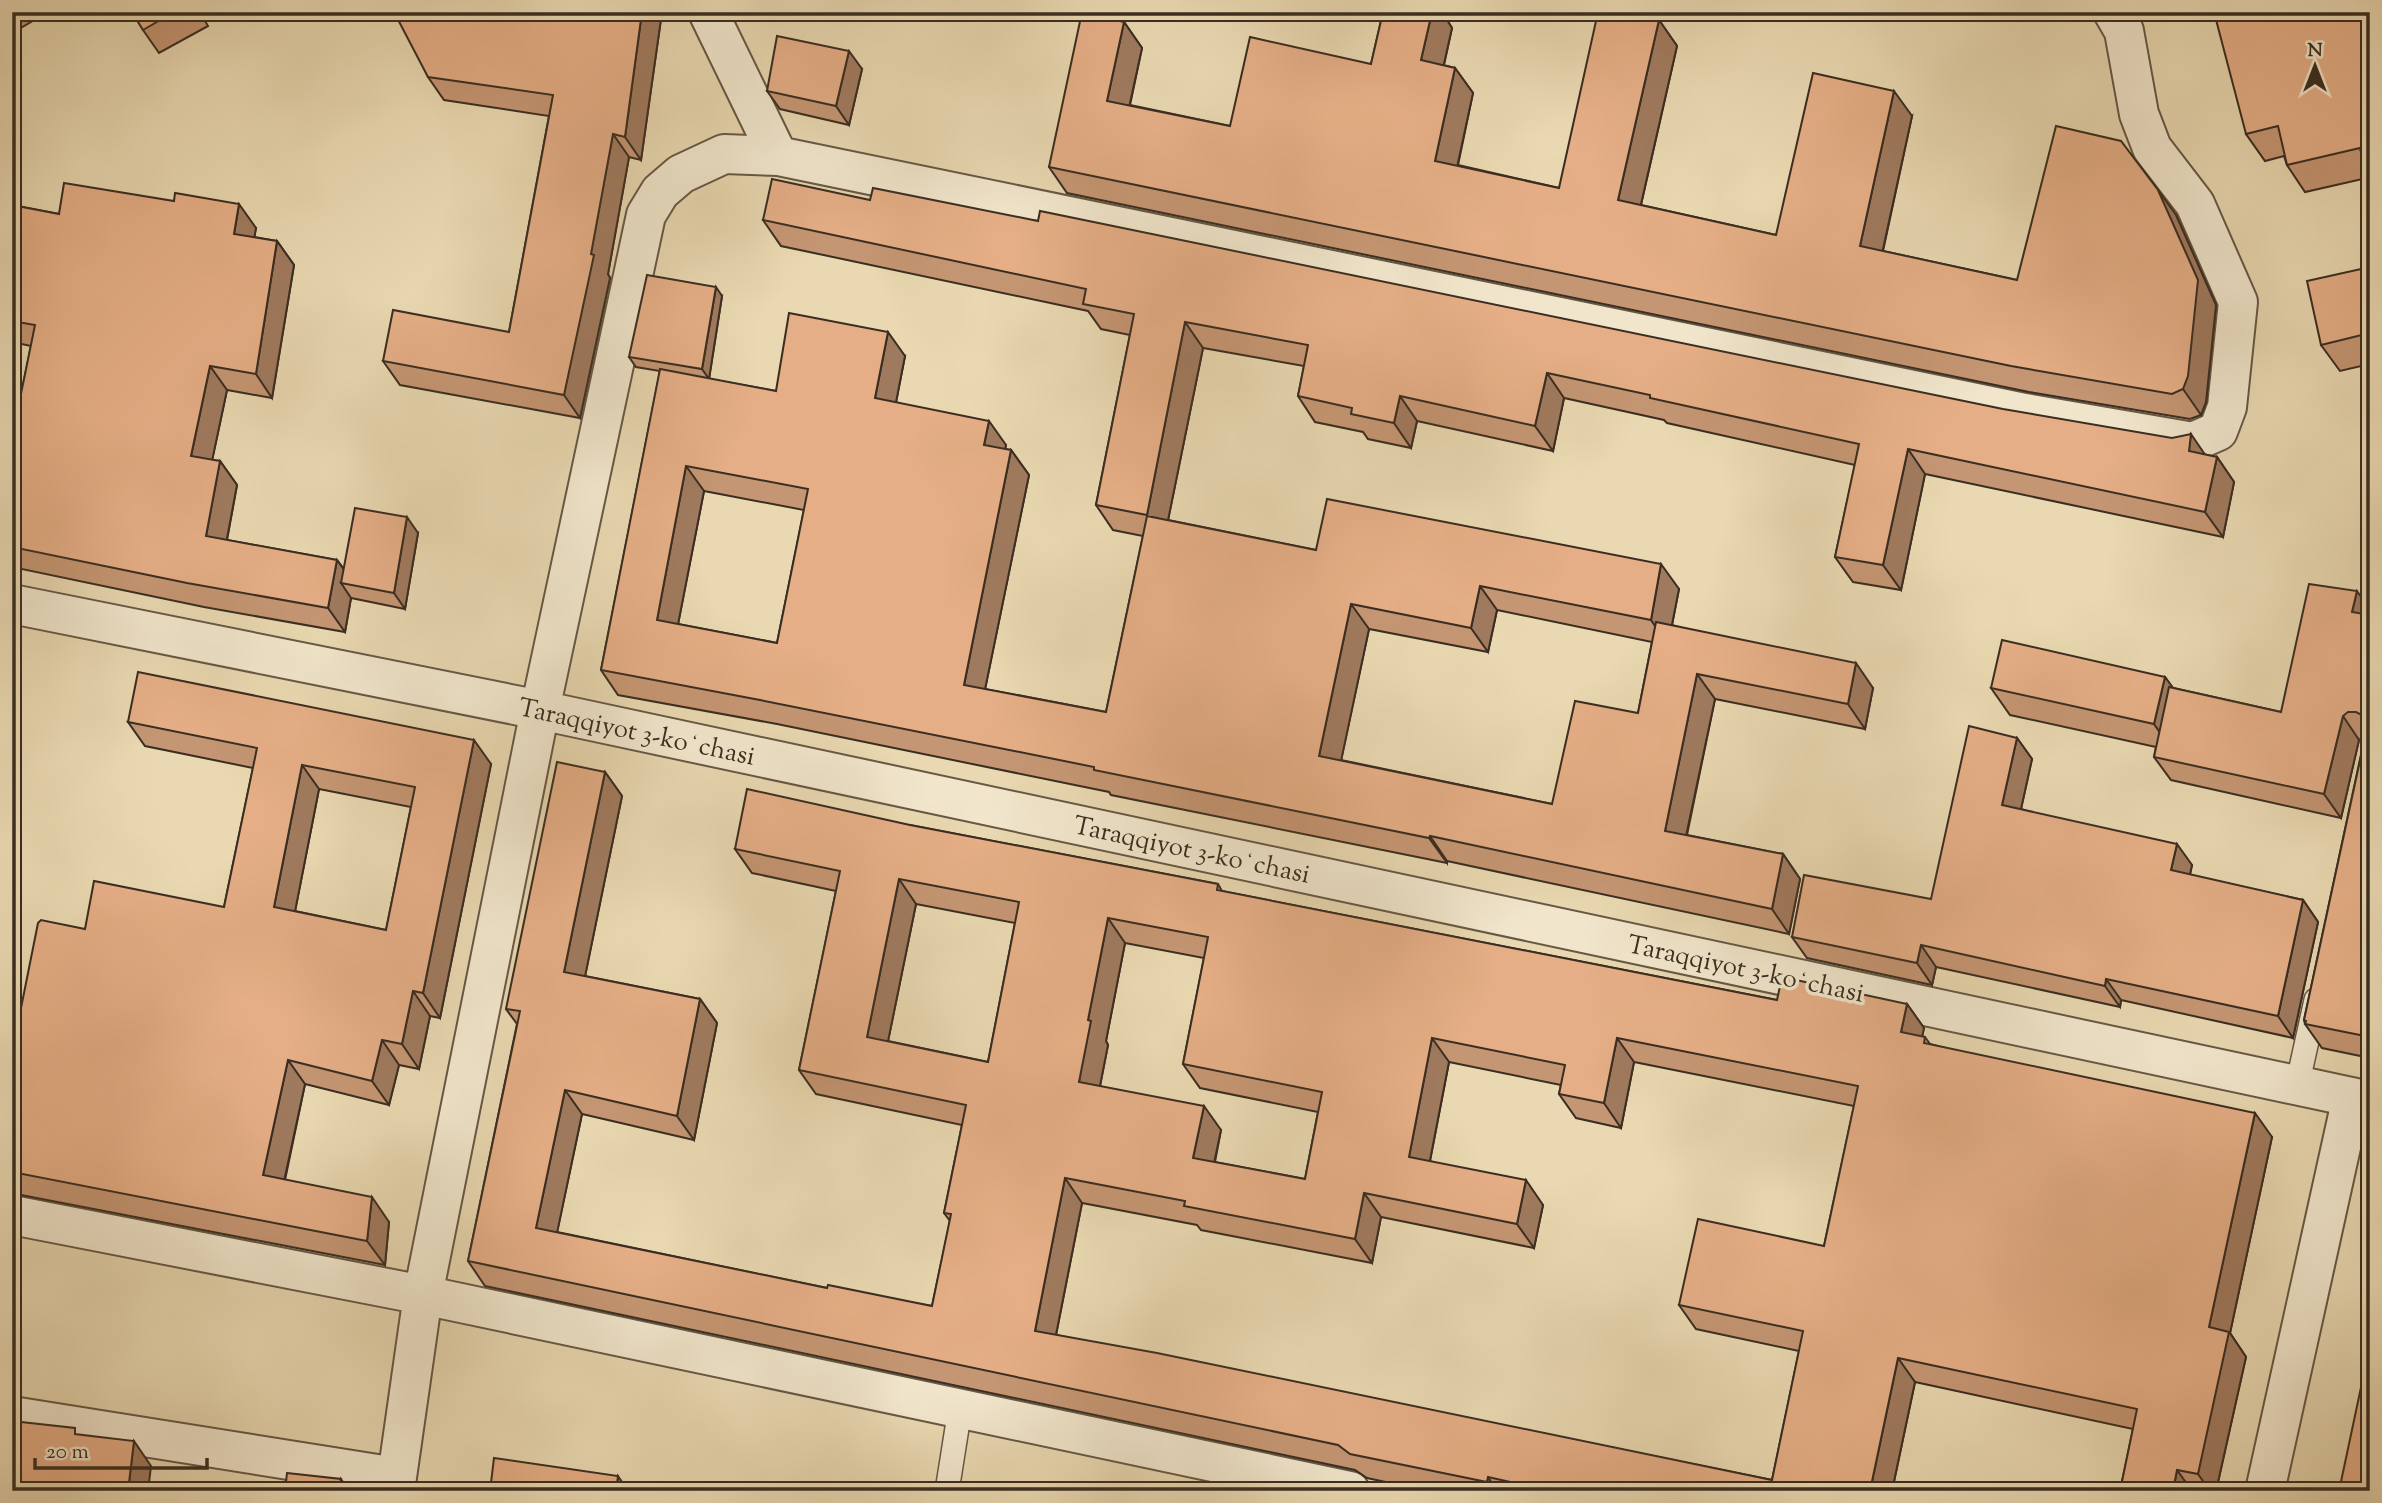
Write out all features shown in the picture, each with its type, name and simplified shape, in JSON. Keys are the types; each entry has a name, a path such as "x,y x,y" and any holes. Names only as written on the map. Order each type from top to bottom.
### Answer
{"street":[{"path":"708,12 778,156"},
{"path":"12,1416 395,1484 423,1295 540,710 646,215 660,192 681,174 724,154 778,156 2025,413 2193,442 2218,431 2227,407 2238,302 2195,204 2152,148 2139,114 2124,31 2113,12"},
{"name":"Taraqqiyot 3-koʻchasi","path":"12,604 540,710 2361,1099"},
{"path":"2266,1491 2361,1099"},
{"path":"12,1214 423,1295 1350,1491"}],"lane":[{"path":"2297,1086 2320,978"},
{"path":"947,1491 960,1409"}],"building":[{"path":"132,12 174,12 143,30"},
{"path":"394,12 642,12 625,137 613,134 591,254 594,255 564,395 383,361 393,310 509,332 553,95 428,77"},
{"path":"1082,12 1124,22 1107,101 1230,126 1250,37 1371,64 1383,12 1432,12 1421,60 1455,68 1435,161 1559,188 1598,12 1624,12 1659,20 1618,200 1776,235 1813,73 1894,91 1860,246 2017,280 2056,126 2121,141 2158,190 2198,280 2188,376 2183,389 2172,394 2011,366 1049,167"},
{"path":"2214,12 2370,12 2370,190 2360,148 2287,165 2278,126 2246,134"},
{"path":"777,36 849,51 836,106 767,91"},
{"path":"772,179 870,200 873,188 1038,221 1040,211 2003,409 2172,438 2191,434 2189,451 2217,457 2205,512 1908,449 1883,565 1835,557 1859,444 1547,373 1535,426 1400,396 1394,423 1351,414 1352,408 1298,396 1308,345 1185,322 1147,515 1096,505 1134,314 1083,304 1086,289 763,220"},
{"path":"64,183 174,201 175,193 239,204 234,234 277,241 256,374 210,366 191,456 220,461 206,536 337,560 328,608 187,583 12,547 12,438 35,325 12,321 12,205 59,214"},
{"path":"2370,267 2370,333 2321,345 2307,281"},
{"path":"647,275 716,287 702,369 629,357"},
{"path":"789,313 888,332 875,398 989,421 984,445 1011,450 964,685 1106,712 1147,516 1316,550 1327,499 1661,564 1651,620 1480,586 1471,628 1351,604 1319,756 1552,804 1575,701 1638,713 1656,622 1856,663 1848,704 1697,674 1665,831 1783,854 1772,909 1430,836 1429,838 1094,770 1094,767 601,670 660,369 776,391","holes":["686,466 808,489 777,643 657,620"]},
{"path":"355,508 407,517 394,593 341,583"},
{"path":"2309,584 2357,591 2352,612 2370,615 2370,1037 2305,1024 2304,1020 2367,728 2366,720 2356,712 2348,712 2343,716 2324,794 2154,757 2169,687 2281,712"},
{"path":"2002,640 2165,677 2154,724 1991,688"},
{"path":"138,672 474,740 423,993 413,991 402,1044 382,1040 372,1081 288,1060 263,1175 372,1197 367,1241 12,1172 12,1053 38,923 41,920 85,929 94,881 224,907 257,748 128,722","holes":["302,765 415,787 386,930 274,907"]},
{"path":"1969,726 2017,738 2002,805 2177,844 2171,870 2303,900 2278,1016 2106,979 2105,986 1921,945 1917,963 1792,937 1804,875 1931,899"},
{"path":"557,762 605,772 564,972 700,999 677,1116 565,1090 536,1228 827,1288 828,1285 932,1306 951,1214 944,1213 966,1105 799,1070 840,871 735,849 747,789 910,825 1218,884 1217,890 1777,1000 1782,977 1907,1004 1901,1032 1925,1037 1924,1043 2255,1113 2209,1327 2229,1332 2198,1474 2177,1470 2173,1491 2120,1491 2137,1409 1898,1358 1870,1491 1550,1491 1488,1477 1487,1482 1350,1454 1338,1445 468,1261 520,1011 506,1009","holes":["899,879 1019,902 988,1062 867,1037","1108,918 1208,937 1183,1064 1322,1092 1305,1179 1193,1158 1204,1106 1079,1082 1091,1021 1088,1020","1432,1038 1565,1065 1559,1094 1604,1103 1617,1038 1858,1086 1824,1246 1698,1219 1679,1305 1803,1331 1772,1480 1157,1353 1035,1331 1065,1178 1185,1201 1184,1206 1355,1239 1364,1193 1517,1224 1526,1180 1409,1157"]},
{"path":"2370,1345 2370,1491 2339,1491"},
{"path":"12,1421 75,1428 75,1434 134,1441 128,1491 12,1491"},
{"path":"494,1458 618,1476 616,1491 490,1491"},
{"path":"287,1473 341,1479 339,1491 285,1491"}]}
